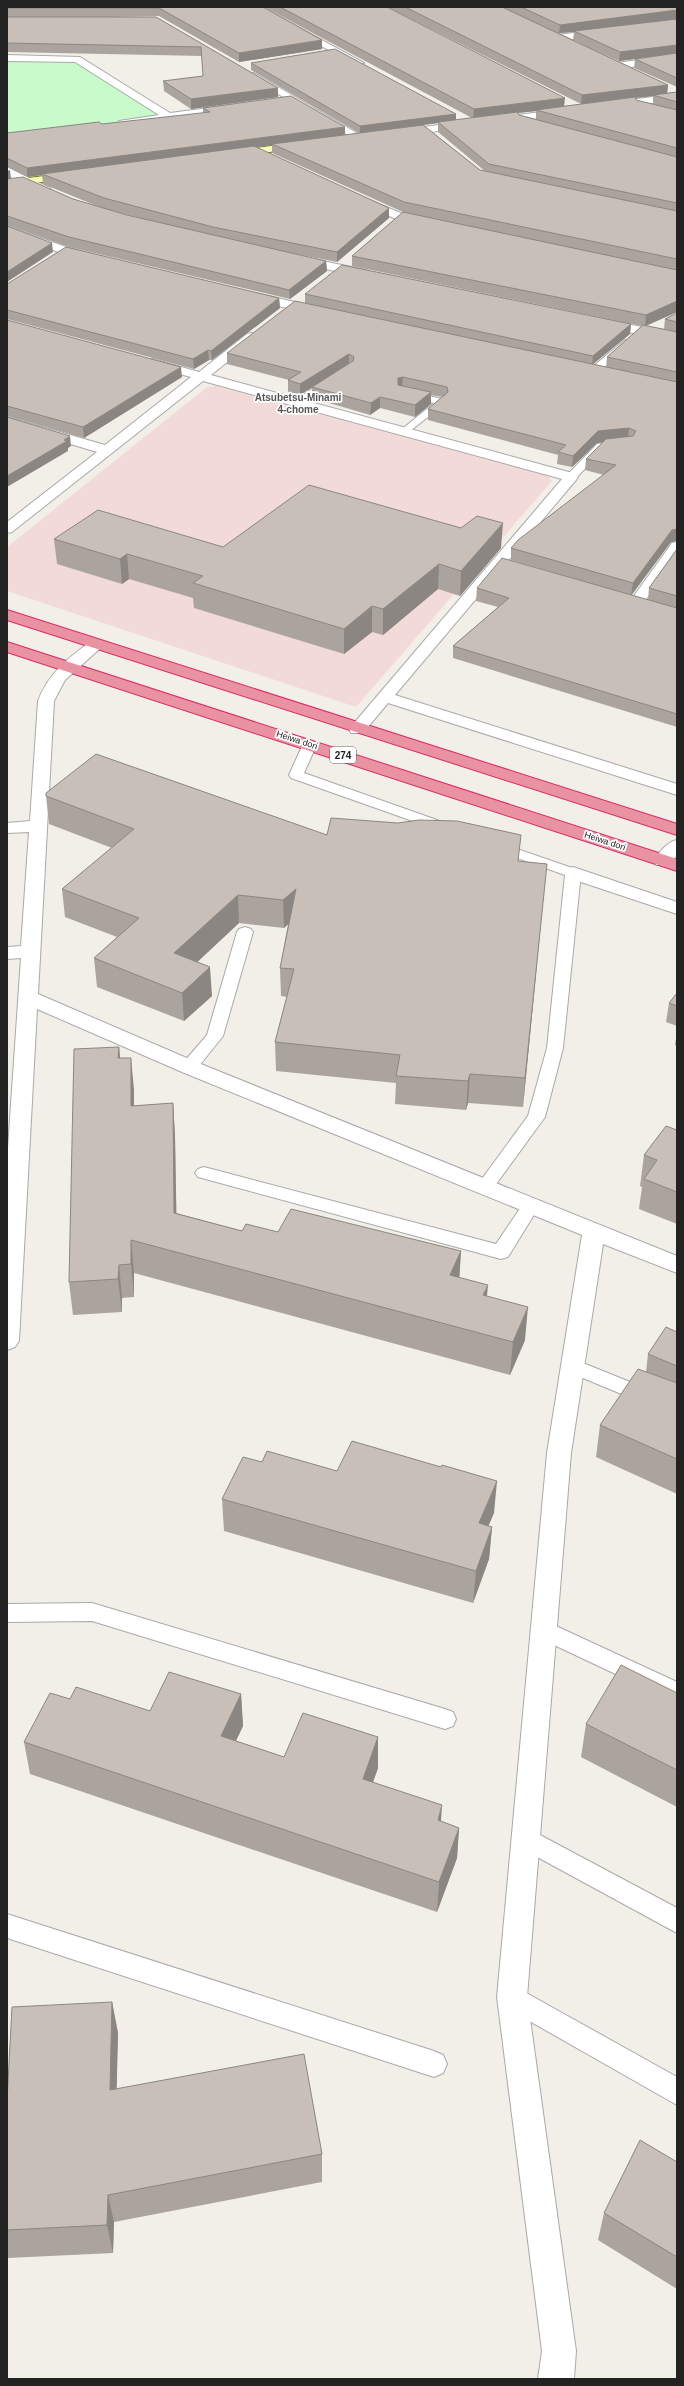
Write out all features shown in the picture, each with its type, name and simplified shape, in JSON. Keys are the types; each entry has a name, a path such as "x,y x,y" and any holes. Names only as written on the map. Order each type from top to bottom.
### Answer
{"highway":[{"path":"7,614 96,645 677,830"},
{"name":"Heiwa dori","path":"7,647 310,744 670,863"}],"street":[{"path":"254,7 371,69"},
{"path":"576,47 553,37 609,32"},
{"path":"322,54 337,51"},
{"path":"7,58 77,59 169,117"},
{"path":"636,75 613,64 677,58"},
{"path":"247,71 292,100 358,138"},
{"path":"663,87 677,93"},
{"path":"602,107 677,97"},
{"path":"277,102 292,100"},
{"path":"629,103 656,110"},
{"path":"115,124 246,106"},
{"path":"342,140 514,118 572,106"},
{"path":"459,116 473,124"},
{"path":"514,118 544,126"},
{"path":"426,130 437,139"},
{"path":"224,155 311,144"},
{"path":"256,151 278,161"},
{"path":"7,170 26,182 56,194"},
{"path":"7,184 82,174"},
{"path":"350,194 400,217 438,225"},
{"path":"388,228 400,217"},
{"path":"7,229 65,251 103,260"},
{"path":"52,260 65,251"},
{"path":"287,258 378,277"},
{"path":"327,278 352,258"},
{"path":"238,293 330,314"},
{"path":"279,315 303,296"},
{"path":"593,321 677,338"},
{"path":"642,331 665,323"},
{"path":"7,529 261,329"},
{"path":"142,360 570,477 357,729"},
{"path":"579,368 609,374"},
{"path":"7,421 106,450"},
{"path":"621,598 643,605 677,546"},
{"path":"498,564 513,568"},
{"path":"7,1341 13,1129 31,952 46,702 50,688 68,667 96,645"},
{"path":"384,697 677,790"},
{"path":"7,828 38,826"},
{"path":"670,863 677,845"},
{"path":"573,873 677,908"},
{"path":"7,953 31,952"},
{"path":"27,997 189,1067 677,1265"},
{"path":"556,2379 559,2351 512,1997 559,1453 594,1231"}],"lane":[{"path":"594,371 642,331"},
{"path":"297,402 341,374"},
{"path":"402,393 442,402 405,432"},
{"path":"570,477 601,446 614,445"},
{"path":"310,744 296,775 461,833"},
{"path":"483,841 573,873 556,1048 536,1117 485,1187"},
{"path":"189,1067 215,1036 245,932"},
{"path":"204,1173 501,1252 531,1205"},
{"path":"572,1366 677,1409"},
{"path":"7,1613 92,1612 445,1719"},
{"path":"543,1629 677,1693"},
{"path":"525,1838 677,1921"},
{"path":"7,1926 434,2064"},
{"path":"512,1997 677,2092"}],"shaded area":[{"path":"217,386 546,474 552,481 356,707 7,591 7,547 207,387"}],"green space":[{"path":"7,58 77,59 169,117 7,138"}],"building":[{"path":"7,7 263,7 322,40 239,53 159,8"},
{"path":"280,7 387,7 565,98 474,109"},
{"path":"405,7 502,7 668,85 582,95"},
{"path":"521,7 677,7 677,10 560,25"},
{"path":"7,17 156,17 278,88 191,99 163,81 203,76 201,47 7,43"},
{"path":"677,19 677,45 620,52 574,31"},
{"path":"335,49 456,114 360,126 251,63"},
{"path":"677,53 677,78 635,59"},
{"path":"677,92 677,102 653,95"},
{"path":"291,96 345,127 27,168 7,158 7,133 99,122 102,124 210,112 203,108"},
{"path":"635,97 636,100 677,110 677,148 536,110"},
{"path":"517,112 519,115 677,157 677,203 489,164 438,122"},
{"path":"423,125 480,170 677,211 677,259 404,202 272,144"},
{"path":"254,146 389,208 337,252 213,227 104,198 42,174"},
{"path":"23,177 73,199 127,215 326,261 289,290 69,237 7,216 7,179"},
{"path":"403,212 677,270 677,301 646,315 352,256"},
{"path":"7,226 52,243 7,272"},
{"path":"66,247 279,298 211,351 208,350 193,359 7,310 7,284"},
{"path":"342,265 631,324 593,356 305,294"},
{"path":"295,301 677,382 677,529 672,530 633,583 511,548 518,540 616,465 586,459 606,439 633,436 636,431 629,428 598,431 573,456 558,452 566,445 428,409 448,392 447,387 403,377 398,378 398,385 431,392 415,405 380,397 371,403 312,387 353,361 354,357 349,354 300,384 288,380 301,372 227,353"},
{"path":"677,313 677,322 665,319"},
{"path":"7,320 181,367 83,427 7,406"},
{"path":"643,325 677,332 677,372 607,357"},
{"path":"7,417 70,436 64,440 67,441 7,476"},
{"path":"309,485 461,528 477,516 503,523 461,571 439,564 383,609 372,606 344,629 193,583 203,576 127,554 120,559 54,539 98,510 223,547"},
{"path":"677,549 677,596 649,588"},
{"path":"502,558 677,608 677,714 453,646 509,598 477,588"},
{"path":"96,754 327,835 331,818 398,823 419,820 457,821 521,835 518,861 547,864 525,1078 470,1074 468,1081 396,1076 400,1055 275,1042 294,969 280,968 296,889 283,900 238,895 174,953 210,967 182,993 94,958 139,918 62,889 134,829 46,796 46,793"},
{"path":"677,993 677,1006 669,1003"},
{"path":"119,1047 118,1058 131,1058 131,1106 173,1103 174,1213 242,1231 246,1224 278,1232 291,1209 461,1251 450,1275 488,1285 483,1295 528,1307 513,1342 131,1240 131,1264 119,1265 118,1279 69,1282 74,1049"},
{"path":"666,1126 677,1130 677,1192 644,1179 657,1160 644,1155"},
{"path":"666,1327 677,1332 677,1366 648,1354"},
{"path":"638,1369 677,1383 677,1459 600,1425"},
{"path":"352,1441 441,1467 442,1465 497,1481 479,1523 492,1527 476,1571 222,1499 243,1457 262,1462 267,1451 337,1471"},
{"path":"621,1665 677,1693 677,1770 586,1724"},
{"path":"169,1672 241,1694 221,1736 284,1757 303,1713 378,1737 363,1779 442,1805 438,1820 459,1828 439,1882 24,1742 50,1693 70,1699 76,1687 150,1711"},
{"path":"112,2002 110,2090 304,2054 322,2154 108,2195 107,2225 7,2230 7,2101 12,2007"},
{"path":"640,2140 677,2162 677,2257 604,2213"}],"district":[{"name":"Atsubetsu-Minami 4-chome","path":"298,402"}]}
